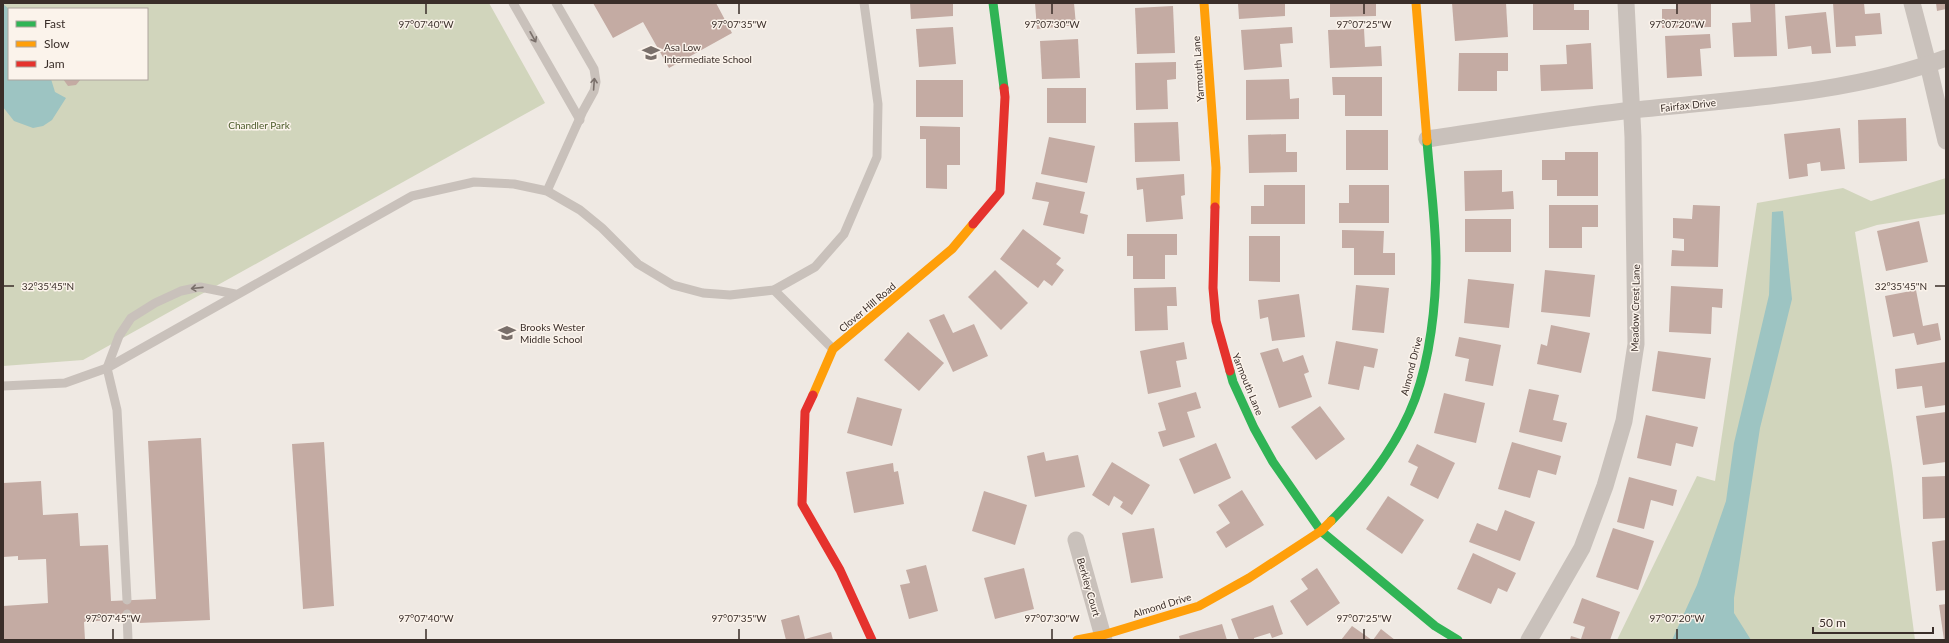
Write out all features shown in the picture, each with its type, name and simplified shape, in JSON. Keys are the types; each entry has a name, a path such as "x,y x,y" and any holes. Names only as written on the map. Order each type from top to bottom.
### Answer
{"street":[{"name":"Clover Hill Road","path":"872,640 840,570 802,504 805,412 834,349 952,249 1000,192 1005,98 993,3"},
{"name":"Yarmouth Lane","path":"1204,3 1216,168 1213,288 1216,321 1233,382 1254,428 1273,462 1321,531 1435,626 1458,640"},
{"name":"Almond Drive","path":"1077,640 1103,637 1199,606 1248,578 1321,531 1349,503 1393,444 1415,399 1424,364 1435,300 1436,260 1416,3"},
{"name":"Meadow Crest Lane","path":"1529,640 1582,548 1605,486 1624,421 1636,344 1636,240 1626,3"},
{"path":"1912,3 1946,141"},
{"name":"Fairfax Drive","path":"1427,139 1631,110 1780,95 1867,80 1946,58"},
{"name":"Berkley Court","path":"1076,540 1103,637"}],"lane":[{"path":"514,3 580,120"},
{"path":"547,191 594,91 596,82 594,69 556,3"},
{"path":"3,386 66,383 107,368 235,294 412,196 474,182 514,184 547,191 580,210 602,228 638,264 673,285 703,293 730,295 774,290 815,267 844,234 877,157 878,104 864,3"},
{"path":"126,600 117,410 107,368 119,336 131,318 155,303 181,291 200,287 235,294"},
{"path":"774,290 834,349"},
{"path":"127,614 128,640"}],"green space":[{"name":"Chandler Park","path":"3,3 489,3 545,103 83,360 3,366"},
{"path":"1946,178 1946,214 1877,225 1855,232 1892,466 1915,640 1617,640 1697,476 1715,481 1757,203 1843,188 1871,201"}],"water":[{"path":"3,4 8,8 8,80 51,80 55,92 66,98 52,120 43,126 33,128 14,121 3,107"},
{"path":"1783,211 1792,299 1760,428 1734,598 1734,613 1751,640 1672,640 1697,585 1726,501 1734,443 1769,295 1772,212"}],"building":[{"name":"Asa Low Intermediate School","path":"593,3 716,3 732,33 669,68 643,22 613,38"},
{"path":"910,3 953,3 953,16 911,19"},
{"path":"1035,3 1074,3 1076,25 1037,29"},
{"path":"1238,3 1285,3 1285,16 1239,19"},
{"path":"1330,3 1376,3 1376,16 1330,17"},
{"path":"1452,3 1506,3 1508,37 1455,41"},
{"path":"1533,3 1574,3 1574,10 1589,10 1589,30 1533,30"},
{"path":"1676,3 1711,3 1711,27 1662,28 1662,9 1676,9"},
{"path":"1775,3 1777,56 1734,57 1732,23 1751,22 1750,4"},
{"path":"1833,3 1864,3 1865,14 1880,13 1882,34 1855,36 1856,46 1836,47"},
{"path":"1936,3 1946,3 1946,9 1937,11"},
{"path":"1173,6 1175,53 1137,54 1135,8"},
{"path":"1826,12 1831,53 1812,54 1811,46 1788,49 1785,16"},
{"path":"953,27 956,64 919,67 916,29"},
{"path":"1292,27 1293,43 1280,44 1282,67 1244,70 1241,30"},
{"path":"1364,29 1365,47 1381,46 1382,66 1330,68 1328,30"},
{"path":"1710,34 1711,48 1700,49 1702,76 1667,78 1665,36"},
{"path":"1078,39 1080,78 1042,79 1040,41"},
{"path":"1591,43 1593,89 1541,91 1540,65 1567,64 1566,45"},
{"path":"1459,53 1508,53 1508,71 1497,71 1497,91 1458,91"},
{"path":"1176,62 1176,79 1167,80 1168,109 1136,110 1135,63"},
{"path":"1332,77 1382,77 1382,116 1345,116 1345,95 1333,95"},
{"path":"1289,79 1290,99 1299,98 1299,119 1246,120 1246,80"},
{"path":"64,80 80,80 76,85 68,86"},
{"path":"916,80 963,80 963,117 916,117"},
{"path":"1047,88 1086,88 1086,123 1047,123"},
{"path":"1906,118 1907,161 1859,163 1858,120"},
{"path":"1178,122 1180,161 1135,162 1134,123"},
{"path":"920,126 960,127 960,165 947,165 947,189 926,188 926,139 920,139"},
{"path":"1840,128 1845,169 1821,171 1820,162 1807,164 1808,176 1789,179 1784,134"},
{"path":"1346,130 1388,130 1388,170 1346,170"},
{"path":"1286,134 1286,152 1297,152 1297,172 1249,173 1248,135"},
{"path":"1049,137 1095,146 1087,183 1041,174"},
{"path":"1565,152 1598,152 1598,196 1557,196 1557,180 1542,180 1542,160 1565,160"},
{"path":"1502,170 1502,192 1513,191 1514,209 1465,211 1464,171"},
{"path":"1184,174 1185,195 1181,196 1183,219 1146,222 1143,189 1137,190 1136,178"},
{"path":"1036,182 1085,192 1080,213 1088,215 1084,234 1043,225 1049,202 1032,199"},
{"path":"1264,185 1305,185 1305,224 1251,224 1251,206 1264,206"},
{"path":"1349,185 1389,185 1389,223 1339,223 1339,203 1349,203"},
{"path":"1549,205 1598,205 1598,227 1582,227 1582,248 1549,248"},
{"path":"1693,205 1720,206 1718,267 1671,266 1672,250 1684,251 1684,239 1673,238 1673,218 1692,219"},
{"path":"1465,219 1511,219 1511,252 1465,252"},
{"path":"1919,221 1928,262 1886,271 1877,231"},
{"path":"1023,229 1061,258 1056,264 1064,270 1052,286 1044,280 1038,288 1000,259"},
{"path":"1342,230 1384,231 1383,253 1395,253 1395,275 1354,275 1354,248 1342,248"},
{"path":"1127,234 1177,234 1177,255 1165,255 1165,279 1133,279 1133,256 1127,256"},
{"path":"1249,236 1280,236 1280,282 1249,281"},
{"path":"995,270 1028,303 1001,330 968,297"},
{"path":"1545,270 1595,275 1590,317 1541,312"},
{"path":"1468,279 1514,284 1509,328 1464,323"},
{"path":"1356,285 1389,288 1384,333 1352,330"},
{"path":"1671,286 1723,289 1722,308 1712,307 1711,334 1669,332"},
{"path":"1176,287 1177,306 1167,306 1168,330 1135,331 1134,288"},
{"path":"1916,290 1923,326 1938,323 1941,340 1917,345 1914,333 1893,337 1885,296"},
{"path":"1299,294 1305,337 1272,341 1268,317 1260,319 1258,300"},
{"path":"944,314 953,333 974,324 988,356 953,372 929,320"},
{"path":"1551,325 1590,333 1581,373 1537,364 1541,344 1547,346"},
{"path":"908,332 944,363 919,391 884,360"},
{"path":"1459,337 1501,345 1493,386 1465,381 1469,359 1455,356"},
{"path":"1336,341 1378,349 1374,368 1364,366 1359,390 1328,384"},
{"path":"1184,342 1187,359 1176,361 1181,387 1148,394 1140,351"},
{"path":"1278,348 1283,362 1303,355 1309,372 1304,374 1312,397 1279,408 1260,353"},
{"path":"1658,351 1711,358 1705,399 1652,391"},
{"path":"1946,362 1946,405 1925,408 1922,386 1897,389 1895,369"},
{"path":"1529,389 1559,395 1553,420 1567,423 1562,442 1519,432"},
{"path":"1196,392 1201,408 1187,412 1195,437 1163,447 1158,432 1166,430 1158,403"},
{"path":"1444,393 1485,403 1476,443 1434,433"},
{"path":"857,397 902,409 892,446 847,433"},
{"path":"1320,406 1345,439 1316,460 1291,427"},
{"path":"1946,412 1946,462 1923,465 1916,416"},
{"path":"1646,415 1698,427 1693,447 1676,443 1671,466 1637,458"},
{"path":"201,438 210,620 139,623 139,614 109,615 109,620 84,622 85,640 3,640 3,606 48,603 46,559 18,560 18,556 3,557 3,483 41,481 43,515 78,513 80,546 108,545 111,601 156,599 148,441"},
{"path":"324,442 334,606 303,609 292,444"},
{"path":"1512,442 1561,456 1556,475 1538,470 1530,498 1498,489"},
{"path":"1216,443 1231,478 1194,494 1179,459"},
{"path":"1417,444 1455,463 1438,499 1410,485 1418,467 1408,462"},
{"path":"1044,452 1046,461 1078,455 1085,487 1035,497 1027,456"},
{"path":"1112,462 1150,485 1132,515 1120,507 1123,502 1114,496 1109,506 1092,495"},
{"path":"893,463 894,472 898,471 904,504 854,513 846,472"},
{"path":"1946,476 1946,518 1923,519 1922,477"},
{"path":"1629,477 1677,490 1673,506 1651,500 1644,529 1617,522"},
{"path":"1242,490 1264,525 1226,548 1216,532 1230,523 1218,505"},
{"path":"984,491 1027,505 1015,545 972,531"},
{"path":"1388,496 1424,520 1402,554 1366,529"},
{"path":"1505,510 1535,522 1520,561 1469,542 1477,523 1497,531"},
{"path":"1154,528 1163,578 1131,583 1122,533"},
{"path":"1613,528 1654,541 1638,590 1596,577"},
{"path":"1946,540 1946,590 1936,591 1932,542"},
{"path":"1473,553 1516,573 1507,592 1498,588 1491,604 1457,589"},
{"path":"926,565 938,611 909,619 900,585 910,583 906,570"},
{"path":"1024,568 1034,609 995,619 984,578"},
{"path":"1317,568 1340,603 1307,626 1290,601 1308,589 1301,579"},
{"path":"1582,598 1620,612 1610,640 1570,640 1571,636 1581,639 1585,627 1573,623"},
{"path":"1946,604 1946,640 1944,640 1939,605"},
{"path":"1273,605 1283,634 1272,638 1270,633 1254,638 1254,640 1239,640 1231,619"},
{"path":"799,615 805,639 831,632 833,640 786,640 781,620"},
{"path":"1222,624 1227,640 1180,640 1179,636"},
{"path":"1352,626 1372,640 1341,640"},
{"path":"1381,629 1395,640 1373,640"}],"traffic: fast":[{"path":"993,3 1004,88"},
{"path":"1331,521 1356,494 1390,448 1408,416 1425,366 1435,296 1436,262 1434,217 1427,141"},
{"path":"1230,371 1233,382 1254,428 1273,462 1321,531 1435,626 1458,640"}],"traffic: slow":[{"path":"1204,3 1216,168 1215,207"},
{"path":"1416,3 1427,141"},
{"path":"813,395 833,349 952,249 973,224"},
{"path":"1077,640 1103,635 1199,606 1249,578 1321,531 1331,521"}],"traffic: jam":[{"path":"973,224 1000,192 1005,97 1004,88"},
{"path":"1215,207 1213,288 1216,321 1230,371"},
{"path":"813,395 805,412 802,504 840,570 872,640"}],"place":[{"name":"Asa Low Intermediate School","path":"651,53"},
{"name":"Brooks Wester Middle School","path":"507,333"}]}
